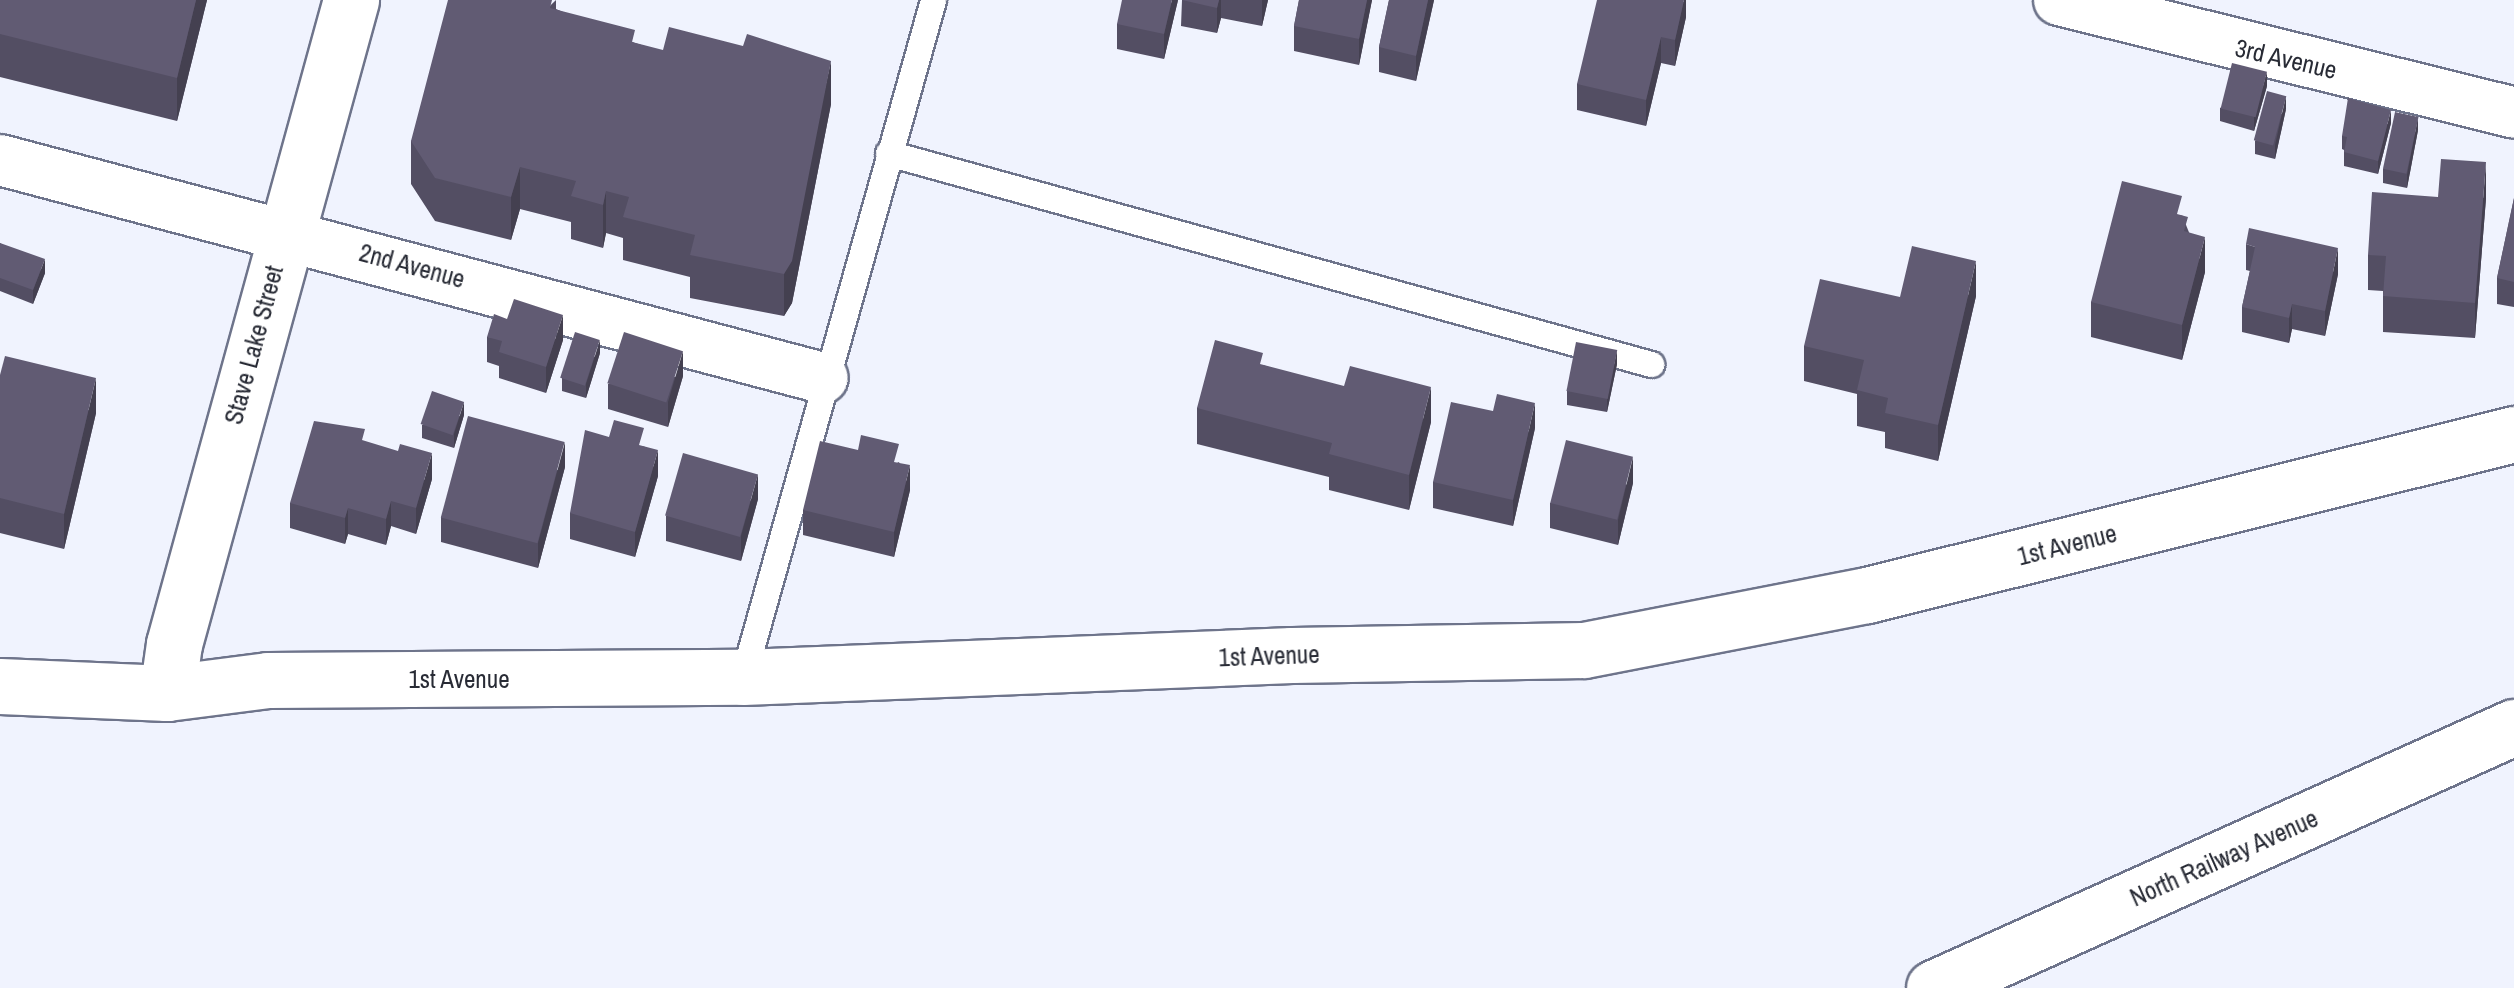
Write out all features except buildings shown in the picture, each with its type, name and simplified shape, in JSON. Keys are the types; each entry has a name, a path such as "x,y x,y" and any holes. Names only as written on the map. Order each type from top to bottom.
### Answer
{"main road":[{"name":"Stave Lake Street","path":"167,693 174,644 284,232 351,0"},
{"name":"1st Avenue","path":"0,686 167,693 268,680 743,677 1584,650 1867,596 2514,434"},
{"name":"North Railway Avenue","path":"1934,988 2514,727"}],"street":[{"name":"3rd Avenue","path":"2059,0 2143,12 2514,113"},
{"name":"2nd Avenue","path":"0,160 284,232 823,378"}],"lane":[{"path":"743,677 823,378 933,0"},
{"path":"888,152 1651,364"}]}
